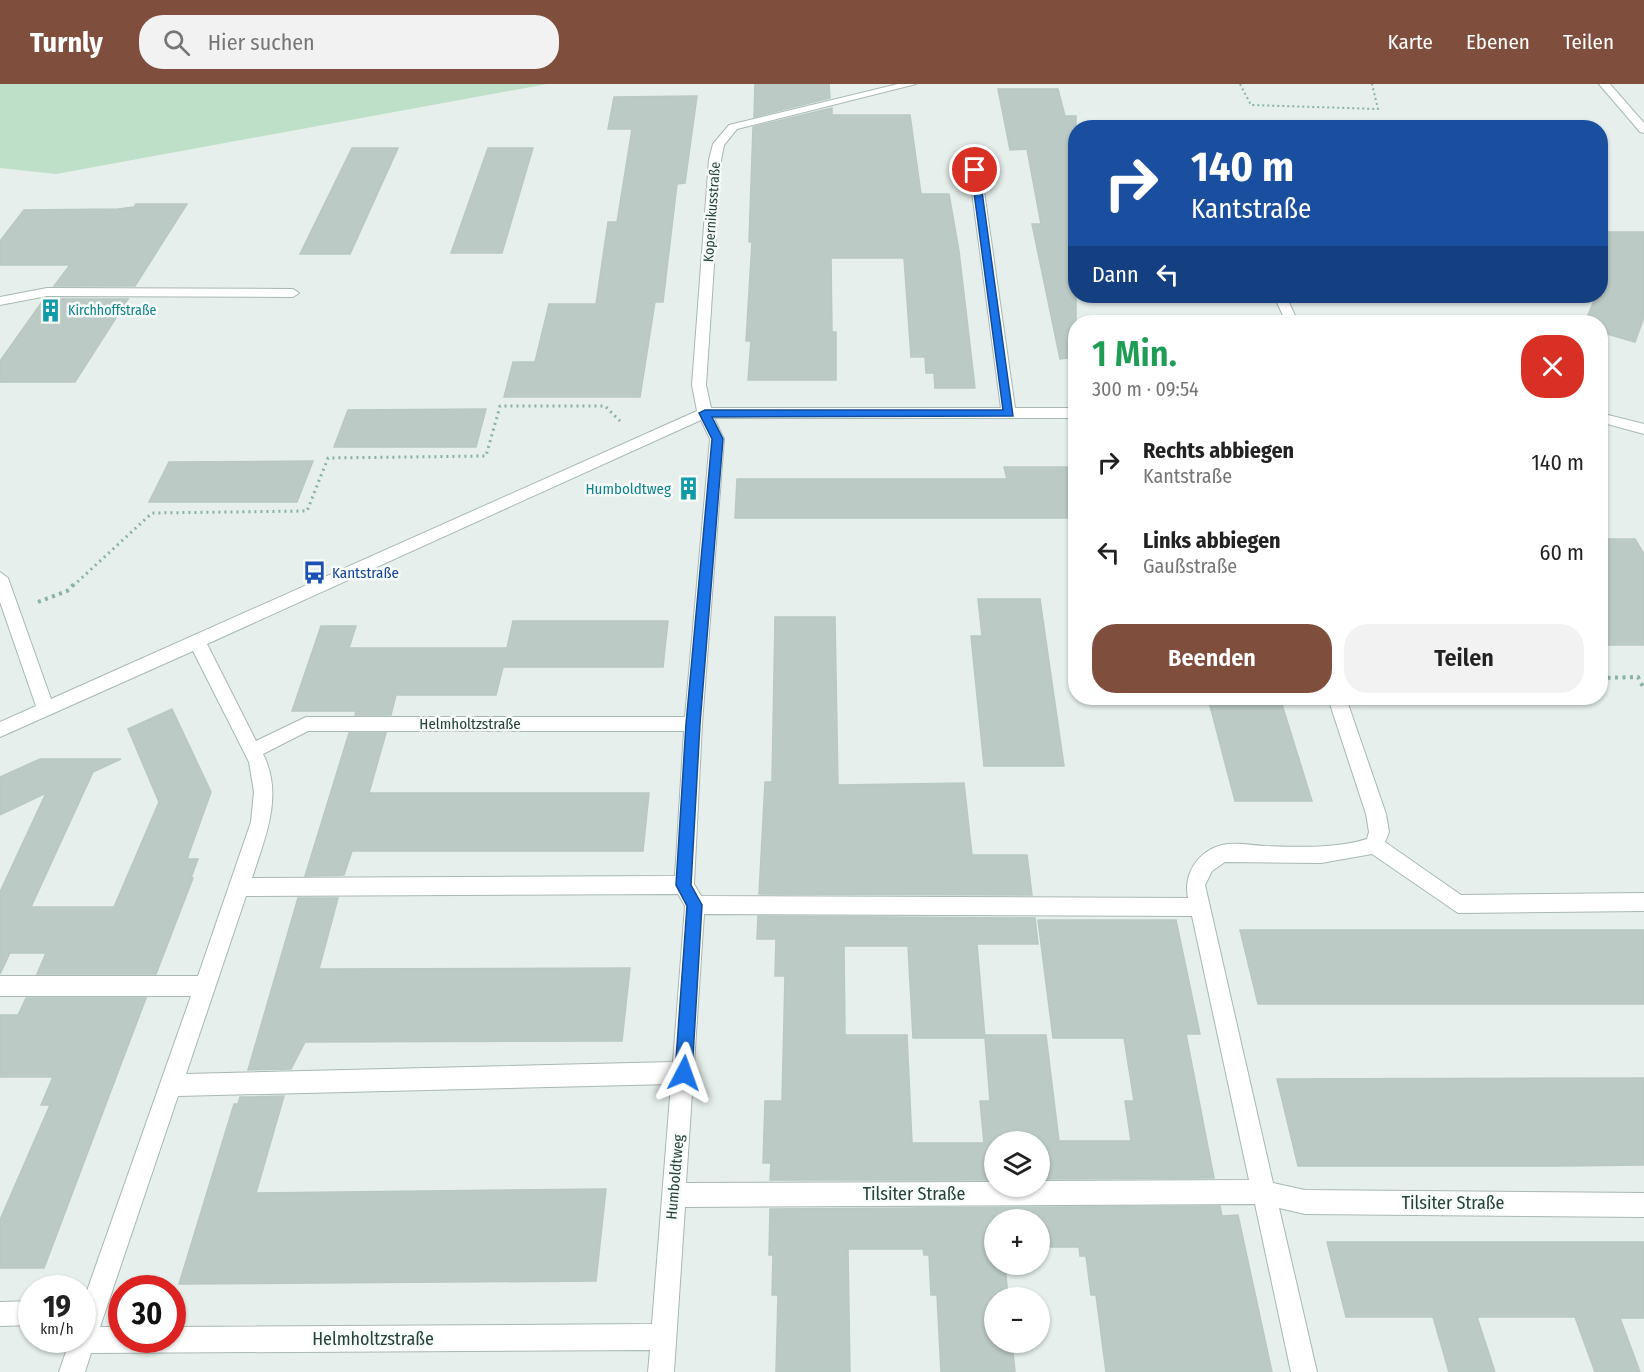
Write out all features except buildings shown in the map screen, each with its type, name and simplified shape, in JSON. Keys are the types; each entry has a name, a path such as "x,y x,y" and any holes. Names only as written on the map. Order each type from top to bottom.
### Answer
{"street":[{"name":"Kopernikusstraße","path":"705,413 699,385 715,160 725,133 745,123 911,84"},
{"path":"1604,84 1644,130"},
{"path":"975,170 1009,413"},
{"path":"0,301 47,292 293,293"},
{"path":"705,413 717,439 693,724 684,885 695,905 1199,907"},
{"path":"0,730 705,413 1068,413"},
{"path":"1608,419 1644,429"},
{"path":"0,578 46,710"},
{"path":"96,1288 205,986 261,822 265,798 264,780 253,751 196,640"},
{"path":"1304,1372 1195,885 1200,869 1209,859 1224,854 1340,854 1360,851 1374,845 1379,832 1376,814 1339,705"},
{"name":"Helmholtzstraße","path":"253,751 306,724 693,724"},
{"path":"1374,845 1458,904 1644,902"},
{"path":"239,887 684,885"},
{"name":"Humboldtweg","path":"661,1372 695,905"},
{"path":"0,986 205,986"},
{"path":"170,1085 684,1073"},
{"name":"Tilsiter Straße","path":"674,1195 1262,1192 1305,1202 1644,1204"},
{"path":"0,1314 18,1313"},
{"name":"Helmholtzstraße","path":"96,1340 663,1337"},
{"path":"72,1372 78,1353"}],"path":[{"path":"1240,84 1251,105 1378,109 1372,84"},
{"path":"12,612 67,591 152,513 307,512 328,458 486,456 500,406 605,406 641,441"},
{"path":"1608,678 1638,677 1644,689"}],"green space":[{"path":"0,84 547,84 56,174 0,168"}],"place":[{"name":"Kirchhoffstraße","path":"50,310"},
{"name":"Humboldtweg","path":"689,489"},
{"name":"Kantstraße","path":"314,573"}],"route":[{"path":"684,1073 695,905 684,885 693,724 717,439 705,413 1009,413 975,170"}]}
